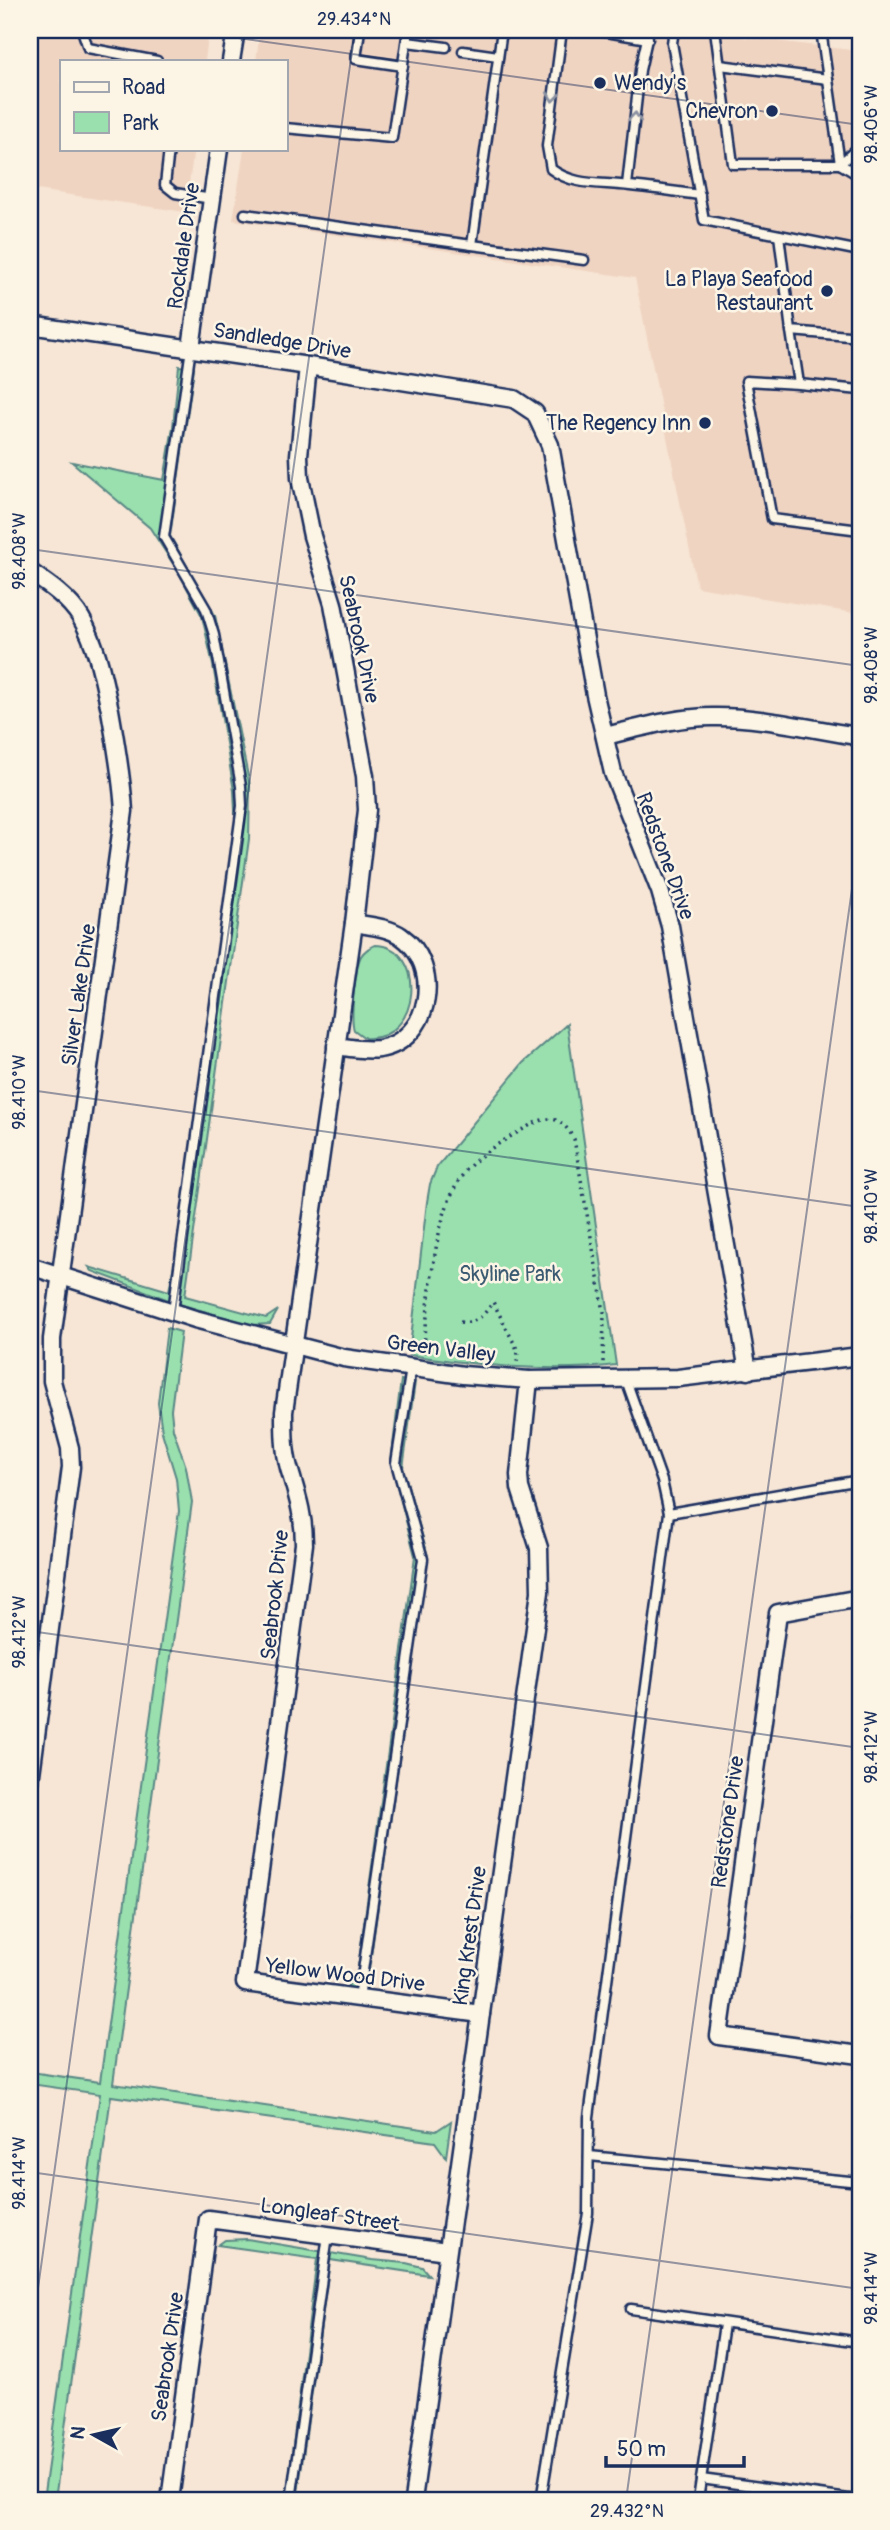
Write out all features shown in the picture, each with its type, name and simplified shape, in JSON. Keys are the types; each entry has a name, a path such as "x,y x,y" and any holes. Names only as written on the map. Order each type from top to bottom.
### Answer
{"street":[{"path":"231,60 236,30"},
{"name":"Rockdale Drive","path":"191,348 219,150"},
{"name":"Sandledge Drive","path":"30,325 514,399 526,405"},
{"name":"Seabrook Drive","path":"245,1983 304,1544 302,1506 289,1466 284,1436 284,1412 354,923 367,810 365,776 333,604 312,536 300,478 299,455 308,366"},
{"name":"Redstone Drive","path":"526,405 535,412 550,445 613,773 660,891 670,926 748,1371"},
{"name":"Silver Lake Drive","path":"30,572 66,600 81,617 92,641 100,664 119,759 124,811 51,1363 52,1381 70,1448 71,1467 30,1782"},
{"path":"605,736 687,718 713,716 749,719 860,738"},
{"path":"336,1046 379,1049 395,1042 418,1023 427,998 423,962 412,946 391,931 354,923"},
{"name":"Green Valley","path":"30,1266 231,1329 344,1358 463,1376 603,1381 678,1378 860,1356"},
{"name":"King Krest Drive","path":"413,2500 540,1591 539,1548 520,1488 523,1380"},
{"name":"Redstone Drive","path":"860,1598 778,1613 719,2036 860,2055"},
{"name":"Yellow Wood Drive","path":"245,1983 481,2014"},
{"name":"Seabrook Drive","path":"170,2500 208,2219"},
{"name":"Longleaf Street","path":"208,2219 447,2251"}],"lane":[{"path":"82,30 88,48 152,60"},
{"path":"360,30 356,59 403,66"},
{"path":"287,128 392,138 408,30"},
{"path":"472,246 502,30"},
{"path":"562,30 547,146 551,169 562,177 583,183 627,185 700,195"},
{"path":"594,30 649,34 640,70 627,185"},
{"path":"674,30 672,43 704,220 860,251"},
{"path":"715,30 733,164 840,164 860,176"},
{"path":"821,30 840,164"},
{"path":"407,42 446,47"},
{"path":"463,51 498,56"},
{"path":"720,65 828,79"},
{"path":"840,164 860,146"},
{"path":"169,150 165,185 175,193 212,199"},
{"path":"245,214 584,260"},
{"path":"779,235 799,384"},
{"path":"791,331 860,337"},
{"path":"173,1311 242,806 241,786 210,622 206,609 164,537 191,348"},
{"path":"860,390 746,381 772,519 860,530"},
{"path":"359,1998 424,1559 396,1463 416,1368"},
{"path":"541,2500 588,2213 589,2118 669,1513 662,1481 626,1380"},
{"path":"669,1513 860,1480"},
{"path":"860,1896 857,1921 860,1923"},
{"path":"589,2156 860,2182"},
{"path":"291,2500 328,2235"},
{"path":"631,2309 860,2342"},
{"path":"698,2500 724,2324"},
{"path":"701,2479 856,2500"}],"path":[{"path":"416,1368 441,1222 457,1183 469,1167 484,1154 537,1121 547,1118 567,1126 574,1139 604,1312 603,1381"},
{"path":"460,1322 471,1323 481,1318 493,1302 518,1351 523,1380"}],"shaded area":[{"path":"30,30 209,30 205,60 60,60 60,150 194,150 185,212 30,189"},
{"path":"260,30 681,30 860,51 860,614 697,587 635,278 233,220 244,150 287,150 287,60 256,60"}],"green space":[{"path":"179,366 194,368 170,536 215,615 250,786 249,839 185,1296 266,1318 278,1310 270,1324 252,1325 182,1305 92,1271 89,1267 169,1291 180,1231 236,831 234,791 202,616 150,528 72,462 164,480"},
{"path":"375,945 392,949 404,960 410,975 411,993 407,1010 398,1025 384,1035 365,1038 354,1030 354,993 361,956"},
{"name":"Skyline Park","path":"567,1024 616,1365 512,1367 409,1355 427,1202 437,1167 523,1063"},
{"path":"167,1328 181,1332 171,1410 173,1429 186,1467 192,1502 113,2084 436,2131 451,2121 446,2157 435,2142 111,2096 55,2500 43,2500 100,2094 30,2084 30,2072 100,2082 179,1511 176,1478 162,1432 158,1403"},
{"path":"401,1380 415,1382 403,1468 428,1556 366,1991 346,1988 357,1975 415,1556 391,1462"},
{"path":"247,2239 372,2260 406,2263 422,2267 429,2275 330,2260 297,2500 286,2500 317,2259 218,2245 225,2240"}],"place":[{"name":"Wendy's","path":"600,83"},
{"name":"Chevron","path":"772,111"},
{"name":"La Playa Seafood Restaurant","path":"827,291"},
{"name":"The Regency Inn","path":"705,423"}]}
